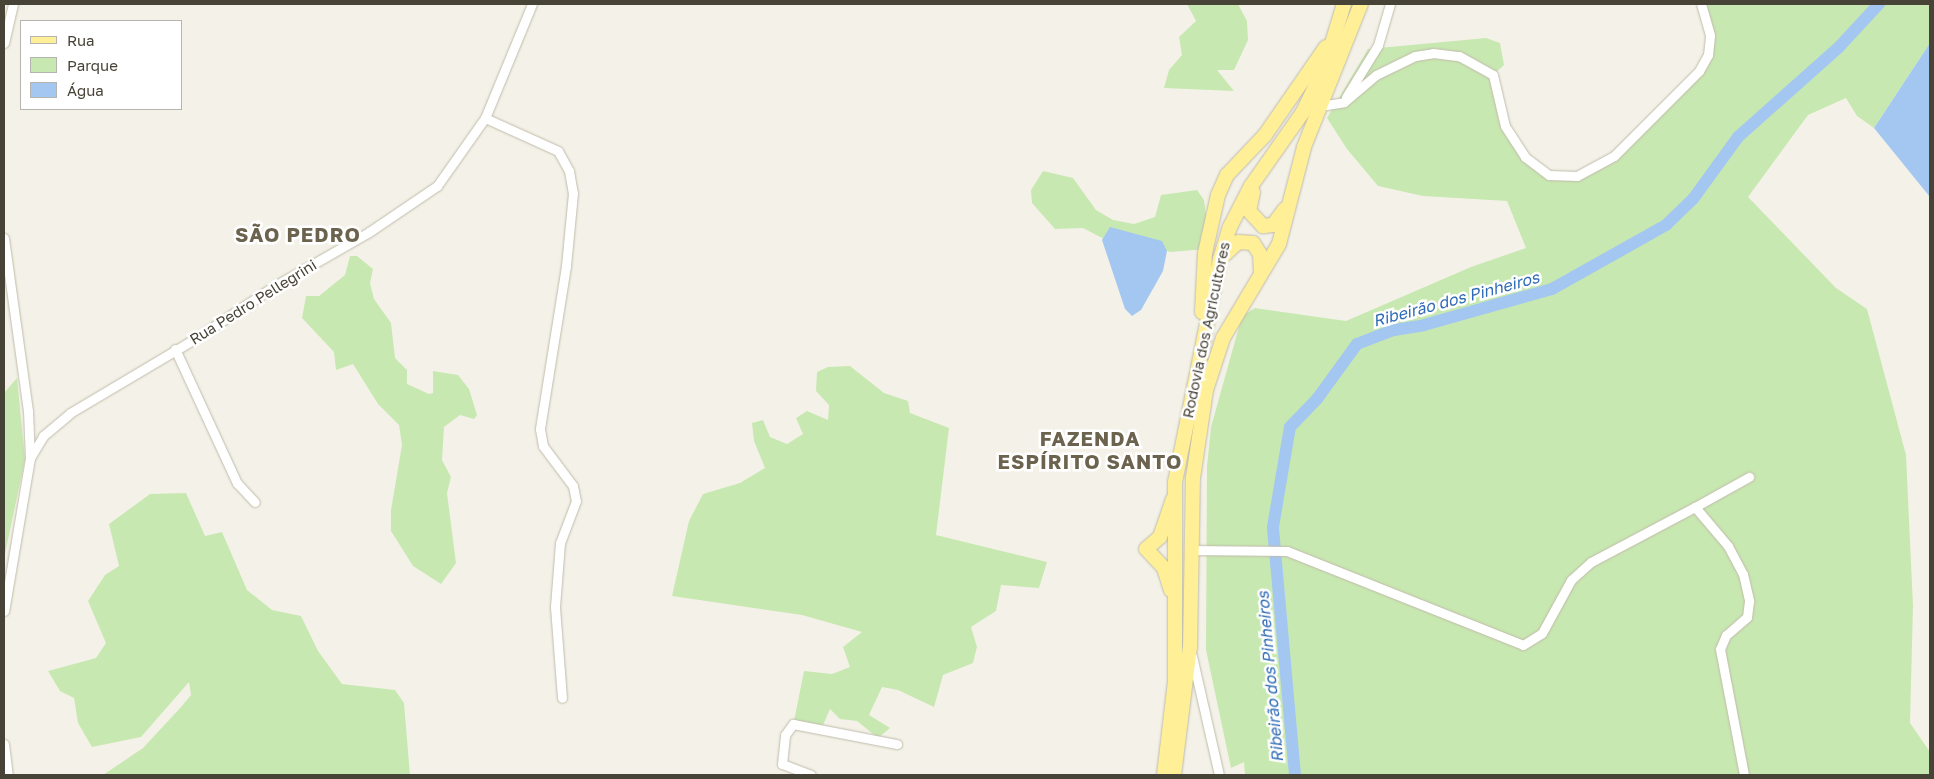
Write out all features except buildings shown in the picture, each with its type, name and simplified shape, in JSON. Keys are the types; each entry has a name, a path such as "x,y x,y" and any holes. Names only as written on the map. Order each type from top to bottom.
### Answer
{"main road":[{"name":"Rodovia dos Agricultores","path":"1164,775 1175,681 1177,488 1180,454 1220,260 1234,218 1268,162 1303,112 1325,66 1335,28 1344,4"},
{"name":"Rodovia dos Agricultores","path":"1174,775 1190,647 1190,550 1193,478 1206,390 1222,338 1279,244 1294,192 1304,147 1361,4"},
{"path":"1197,374 1205,254 1218,195 1227,175 1275,121 1335,28"},
{"path":"1268,162 1250,198 1254,220 1273,226 1294,192"},
{"path":"1220,260 1231,246 1245,240 1253,243 1260,254 1260,273"},
{"path":"1175,601 1164,568 1146,549 1160,537 1177,488"}],"street":[{"path":"4,43 13,4"},
{"name":"Rua Pedro Pellegrini","path":"30,458 43,436 70,413 424,196 437,186 485,118 532,4"},
{"path":"1344,102 1378,46 1390,4"},
{"path":"1320,106 1344,102 1394,64 1433,53 1459,56 1493,75 1505,126 1525,157 1549,175 1577,176 1614,156 1700,71 1708,55 1710,35 1701,4"},
{"path":"485,118 558,151 569,171 573,193 566,266 540,429 543,446 573,486 576,501 560,543 555,607 562,698"},
{"path":"4,238 28,411 30,458 4,610"},
{"path":"175,349 237,483 255,502"},
{"path":"1190,550 1287,552 1523,645 1542,634 1571,580 1591,562 1749,477"},
{"path":"1695,507 1728,546 1743,574 1749,601 1746,616 1726,635 1720,649 1744,775"},
{"path":"1190,647 1218,775"},
{"path":"811,775 782,764 785,735 793,724 897,744"},
{"path":"4,744 8,775"}],"green space":[{"path":"1187,4 1238,4 1247,21 1248,40 1234,70 1217,70 1234,91 1164,88 1169,70 1182,55 1179,37 1196,21"},
{"path":"1701,4 1930,4 1930,43 1874,128 1857,116 1846,98 1808,115 1748,197 1836,288 1867,309 1906,455 1913,606 1910,723 1930,752 1930,775 1245,775 1244,762 1231,768 1206,650 1207,466 1211,427 1242,316 1255,308 1346,321 1471,267 1526,248 1507,201 1423,196 1378,186 1347,149 1327,118 1368,49 1486,38 1500,43 1504,65 1493,75 1505,125 1525,157 1562,177 1600,166 1699,71 1709,48"},
{"path":"1043,171 1073,178 1096,210 1113,220 1134,224 1155,217 1161,195 1197,190 1204,200 1209,238 1206,249 1170,252 1147,242 1104,239 1083,228 1055,229 1032,203 1031,190"},
{"path":"350,256 357,256 373,269 370,283 374,299 391,323 395,358 407,370 407,384 429,394 433,393 433,371 458,375 469,389 477,415 474,419 460,415 444,427 442,460 451,477 447,493 456,563 441,584 413,566 391,531 391,510 402,445 399,425 378,404 353,364 336,370 334,352 302,318 306,296 319,296 345,275"},
{"path":"850,366 884,393 908,401 910,413 949,428 936,535 1047,562 1039,588 1001,585 996,611 971,627 977,647 973,663 943,675 934,707 898,690 882,687 869,715 890,728 878,738 857,721 840,719 830,709 823,725 794,721 804,671 832,674 850,667 843,647 862,632 802,615 672,596 689,521 703,494 740,483 765,468 754,441 752,423 763,420 770,437 787,444 803,434 796,418 807,411 828,420 829,405 816,391 817,372 828,367"},
{"path":"17,378 25,459 4,559 4,393"},
{"path":"186,493 205,536 222,532 247,590 272,610 301,616 318,651 342,684 395,690 404,703 410,775 103,775 143,748 182,706 191,695 189,682 141,737 92,747 78,723 74,698 60,691 48,671 96,658 106,643 88,601 105,575 119,566 109,524 150,494"}],"water":[{"path":"1930,43 1930,197 1874,128"},
{"path":"1110,227 1162,241 1167,251 1163,271 1141,310 1132,316 1125,309 1102,240"}],"waterway":[{"name":"Ribeirão dos Pinheiros","path":"1295,775 1273,527 1290,427 1317,399 1357,344 1394,330 1424,325 1552,289 1666,225 1693,199 1738,137 1839,47 1879,4"}],"district":[{"name":"SÃO PEDRO","path":"298,234"},
{"name":"FAZENDA ESPÍRITO SANTO","path":"1090,450"}]}
